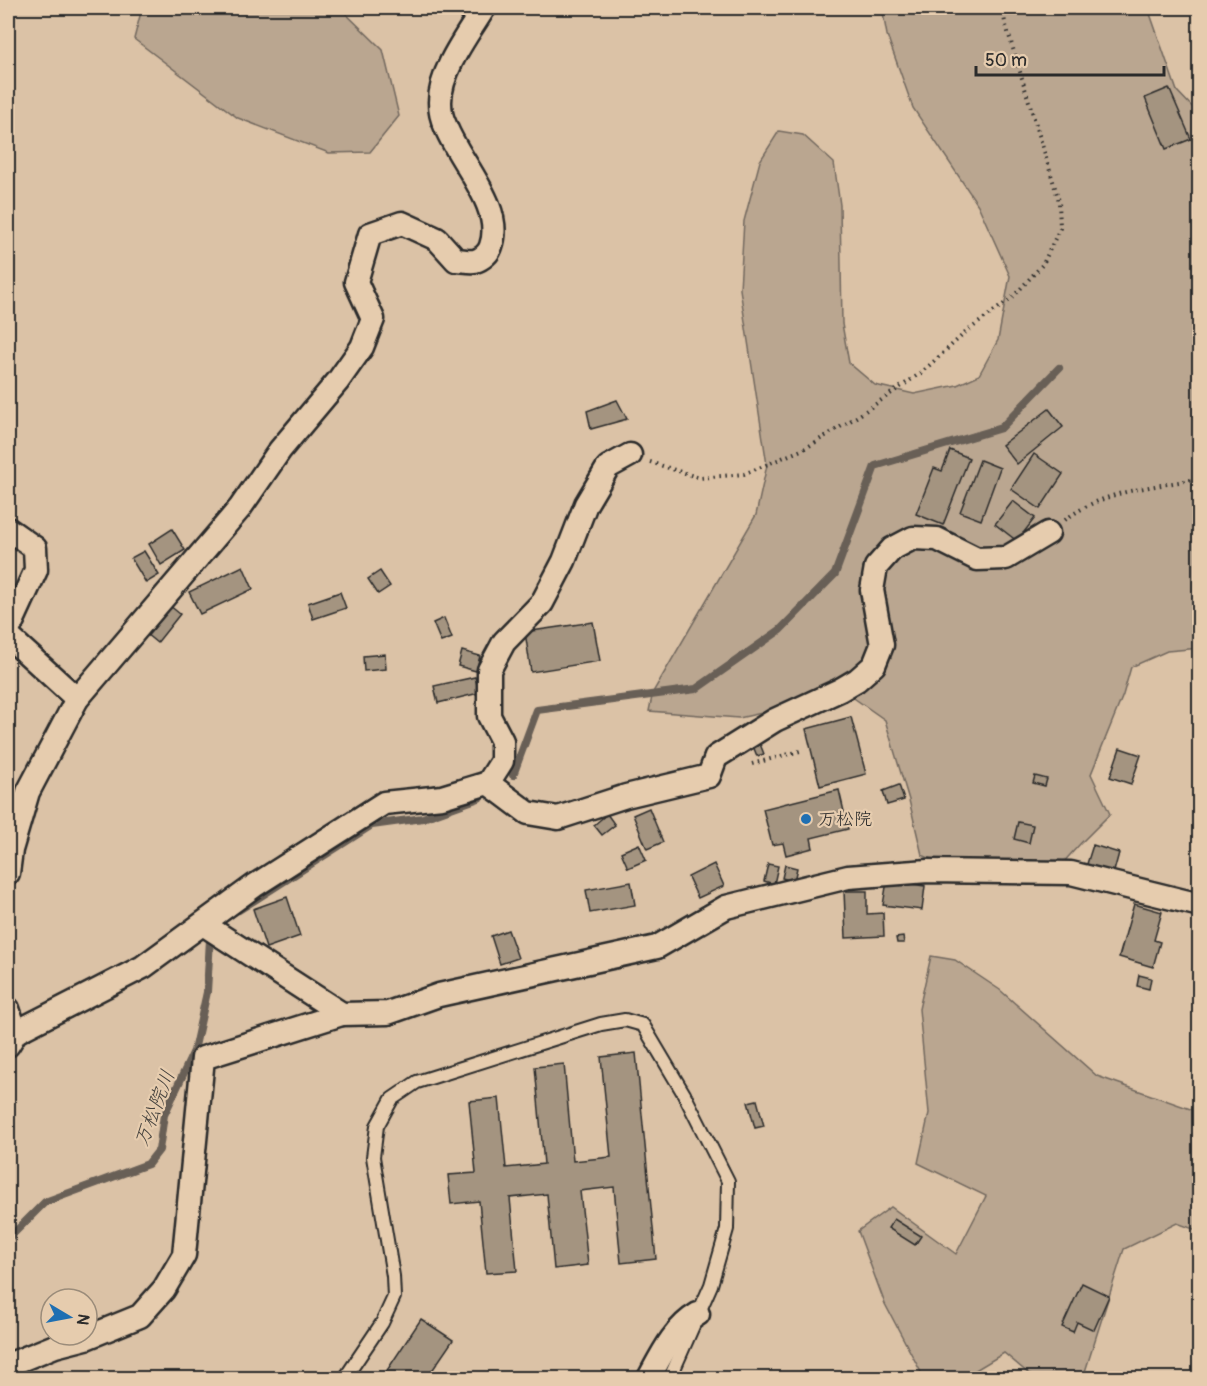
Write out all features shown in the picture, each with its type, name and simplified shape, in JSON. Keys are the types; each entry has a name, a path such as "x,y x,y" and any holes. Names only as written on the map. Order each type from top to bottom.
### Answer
{"street":[{"path":"8,873 11,850 28,792 77,699 240,508 280,450 338,381 362,347 373,319 356,282 370,234 402,223 437,239 456,260 476,261 489,252 495,236 493,221 476,182 444,125 440,102 444,79 461,44 484,8"},
{"path":"8,1009 12,1039 143,968 254,886 384,803 442,797 488,783 502,761 502,741 489,716 489,670 504,642 542,603 564,561 586,504 608,467 630,455"},
{"path":"8,529 35,548 36,570 8,631"},
{"path":"488,783 528,813 558,818 626,796 709,776 716,757 775,720 840,690 874,665 882,645 872,590 876,567 892,549 913,538 937,539 977,559 1006,558 1048,533"},
{"path":"8,636 77,699"},
{"path":"8,1365 55,1346 86,1338 140,1316 164,1289 184,1255 202,1058 342,1014 388,1013 439,995 657,947 726,907 848,877 928,871 1071,873 1200,905"},
{"path":"203,924 342,1014"},
{"path":"649,1378 666,1346 686,1321 698,1314"}],"lane":[{"path":"345,1378 382,1323 394,1297 393,1276 373,1157 377,1126 392,1099 417,1082 601,1024 625,1020 644,1025 684,1094 728,1181 727,1229 711,1285 670,1378"}],"path":[{"path":"630,455 700,478 744,474 806,448 921,373 966,332 1012,297 1043,264 1060,228 1059,201 1002,8"},
{"path":"1048,533 1081,508 1131,489 1200,478"},
{"path":"709,776 800,751"}],"shaded area":[{"path":"142,8 340,8 383,50 399,116 370,152 329,153 238,118 134,39"},
{"path":"882,8 1148,8 1177,91 1199,114 1200,648 1167,651 1131,667 1123,695 1091,774 1110,814 1049,878 1021,884 991,884 922,855 909,800 885,720 848,694 739,718 649,711 653,692 756,515 767,465 740,289 744,221 760,161 779,131 803,135 834,163 840,205 842,324 849,363 875,385 914,394 957,385 979,375 998,340 1010,276 978,205 913,108 887,35"},
{"path":"931,956 955,960 1000,990 1097,1076 1199,1112 1199,1231 1177,1223 1124,1249 1083,1378 1034,1378 1004,1353 964,1377 923,1376 885,1304 858,1231 891,1207 956,1254 986,1196 918,1163 929,1113 919,1009"}],"building":[{"path":"1169,88 1191,139 1166,149 1145,98"},
{"path":"617,400 627,419 591,429 587,411"},
{"path":"1049,409 1063,427 1017,464 1002,445"},
{"path":"950,450 969,458 943,525 916,514 934,468 942,471"},
{"path":"1034,454 1063,474 1040,509 1011,489"},
{"path":"980,460 1000,468 981,520 960,512"},
{"path":"1013,501 1035,518 1017,541 995,524"},
{"path":"172,529 185,550 161,565 149,544"},
{"path":"144,551 159,575 146,583 131,558"},
{"path":"243,566 253,589 200,614 189,592"},
{"path":"380,571 390,586 378,594 368,579"},
{"path":"340,592 346,608 313,619 308,603"},
{"path":"169,605 180,614 157,643 146,634"},
{"path":"444,618 452,638 441,642 433,623"},
{"path":"593,622 600,661 531,672 525,632"},
{"path":"462,651 480,656 476,671 458,666"},
{"path":"385,654 386,669 364,671 363,656"},
{"path":"475,677 479,693 438,703 434,686"},
{"name":"万松院","path":"851,717 866,774 820,786 806,729"},
{"path":"760,744 764,754 757,756 753,746"},
{"path":"1120,748 1141,755 1131,784 1110,777"},
{"path":"1035,776 1047,779 1045,786 1033,783"},
{"path":"899,785 904,800 887,805 883,791"},
{"name":"万松院","path":"839,790 848,829 811,838 813,848 786,855 783,843 772,845 763,809"},
{"path":"649,808 663,842 647,849 633,815"},
{"path":"607,814 615,825 602,835 594,825"},
{"path":"1018,822 1033,825 1029,843 1014,839"},
{"path":"639,844 646,860 628,868 621,852"},
{"path":"1093,845 1119,853 1113,875 1086,867"},
{"path":"714,864 724,886 698,898 688,877"},
{"path":"768,864 778,866 774,884 764,881"},
{"path":"785,865 797,868 794,881 782,878"},
{"path":"887,881 925,886 922,910 883,905"},
{"path":"631,882 635,905 590,913 586,890"},
{"path":"844,891 867,891 867,914 883,913 884,936 846,938"},
{"path":"287,897 300,936 266,948 253,909"},
{"path":"1134,904 1162,912 1154,940 1160,942 1153,967 1119,957"},
{"path":"508,930 518,958 500,964 491,936"},
{"path":"903,937 904,943 897,943 896,938"},
{"path":"1139,975 1151,978 1149,989 1137,986"},
{"path":"636,1053 656,1259 621,1263 614,1187 580,1191 588,1265 554,1269 547,1194 510,1198 517,1271 486,1273 479,1201 451,1204 448,1175 476,1173 469,1101 499,1098 506,1168 544,1164 535,1067 564,1064 573,1161 611,1157 601,1057"},
{"path":"757,1100 764,1126 755,1128 748,1102"},
{"path":"894,1219 921,1236 915,1245 888,1228"},
{"path":"1082,1283 1109,1296 1094,1330 1077,1322 1073,1332 1062,1327"},
{"path":"421,1319 453,1340 427,1378 382,1378"}],"waterway":[{"path":"513,775 537,710 696,689 780,630 835,574 875,466 1001,428 1059,368"},
{"path":"239,910 372,825 423,818 479,798"},
{"name":"万松院川","path":"8,1239 45,1202 148,1164 159,1150 164,1115 194,1051 207,992 210,939"}],"place":[{"name":"万松院","path":"806,819"}]}
